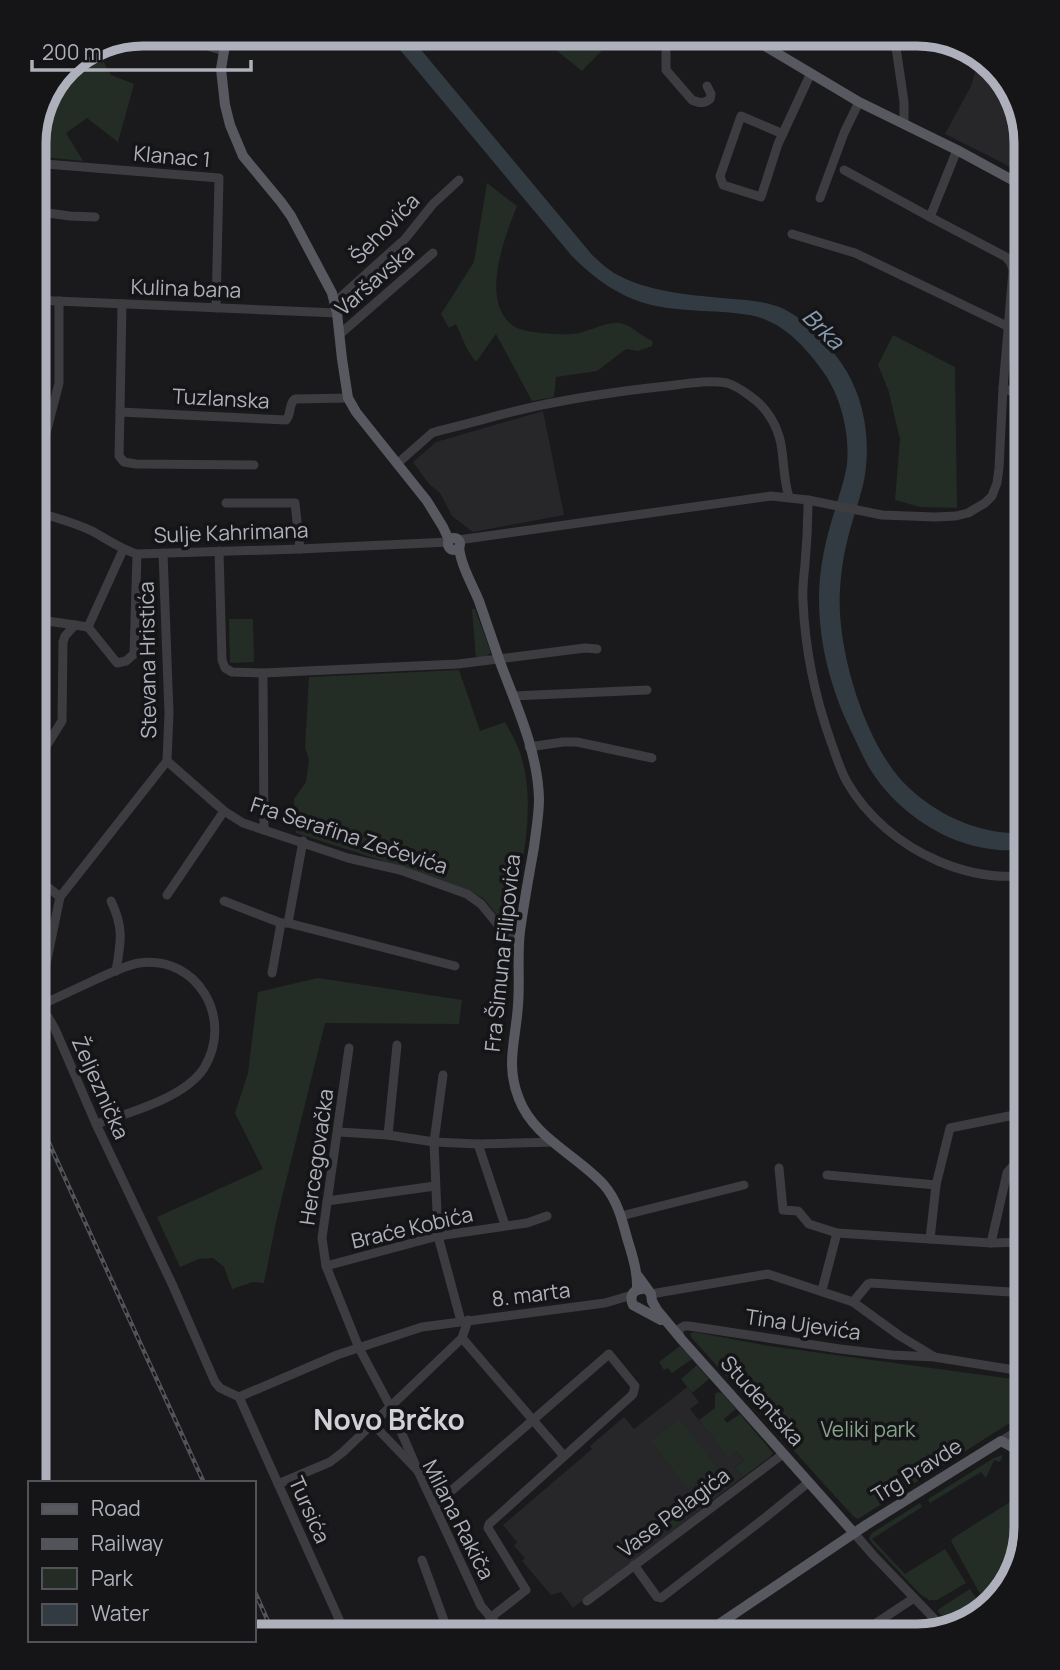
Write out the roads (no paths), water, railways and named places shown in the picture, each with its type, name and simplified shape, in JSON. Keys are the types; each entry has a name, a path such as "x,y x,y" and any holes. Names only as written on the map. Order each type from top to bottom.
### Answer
{"main road":[{"path":"225,46 222,81 227,115 235,140 243,156 291,216 336,308 348,398"},
{"path":"764,46 859,102 1015,181"},
{"name":"Fra Šimuna Filipovića","path":"348,398 364,425 427,501 452,543 474,588 513,696 537,775 539,801 519,940 519,1004 511,1068 519,1100 539,1129 593,1174 615,1200 642,1298"},
{"name":"Studentska","path":"642,1298 653,1314 670,1325 854,1533"},
{"path":"1001,1441 1015,1449"},
{"name":"Trg Pravde","path":"718,1625 854,1533 1001,1441"}],"street":[{"path":"207,46 223,51"},
{"path":"667,46 666,70 692,100 707,102 711,94 707,86"},
{"path":"898,46 904,123"},
{"path":"783,134 741,116 720,176 723,185 761,197 783,134 810,75"},
{"path":"820,198 859,102"},
{"path":"930,217 957,150"},
{"name":"Klanac 1","path":"46,164 219,178 216,308"},
{"path":"844,170 1006,257 1011,263 1013,271 1003,388 1015,393"},
{"name":"Šehovića","path":"336,308 405,239 433,204 459,180"},
{"path":"46,213 95,216"},
{"path":"792,234 855,253 1007,326"},
{"name":"Varšavska","path":"340,334 433,253"},
{"name":"Kulina bana","path":"46,300 216,308 336,308"},
{"path":"46,434 59,383 59,301"},
{"path":"122,304 119,456 124,462 136,464 254,465"},
{"path":"398,463 432,433 550,403 618,392 699,383 729,383 748,394 766,410 776,428 781,438 784,480 789,497"},
{"name":"Sulje Kahrimana","path":"46,515 73,522 123,550 137,554 452,543 770,502 789,497 882,515 956,516 968,513 985,503 992,496 997,484 1003,388"},
{"name":"Tuzlanska","path":"120,412 286,420 291,402 295,399 348,398"},
{"path":"812,500 802,597 806,633 822,718 846,782 863,806 909,847 955,868 980,874 1015,876"},
{"path":"226,503 295,503 300,549"},
{"path":"88,627 123,550"},
{"path":"219,551 222,660 227,670 263,673 458,664 585,648 597,649"},
{"name":"Stevana Hristića","path":"60,897 167,761 169,713 163,553"},
{"path":"46,621 88,627 117,663 126,661 134,654 137,554"},
{"path":"46,746 62,721 63,642 75,625"},
{"path":"263,673 264,830"},
{"path":"513,696 647,690"},
{"path":"529,747 577,742 652,758"},
{"name":"Fra Serafina Zečevića","path":"167,761 224,811 243,823 348,858 400,870 467,894 481,904 507,936 519,940"},
{"path":"167,895 224,811"},
{"path":"272,973 303,842"},
{"path":"46,886 60,897 46,964"},
{"path":"111,901 120,922 121,933 116,971"},
{"path":"224,901 285,923 455,966"},
{"path":"46,1003 139,963 163,964 184,972 197,982 209,1000 215,1018 215,1043 203,1069 188,1084 153,1104 96,1124"},
{"name":"Željeznička","path":"46,1013 215,1382 220,1388 239,1397"},
{"path":"388,1135 397,1045"},
{"name":"Hercegovačka","path":"349,1048 322,1238 326,1266 359,1348 390,1406 418,1471"},
{"path":"278,1484 330,1462 462,1338 465,1321 438,1237 434,1142 443,1074"},
{"path":"930,1239 936,1185 950,1128 1015,1116"},
{"path":"339,1132 388,1135 434,1142 554,1142"},
{"name":"Braće Kobića","path":"478,1144 505,1225"},
{"path":"991,1243 1007,1173 1015,1163"},
{"path":"779,1168 783,1210 798,1211 809,1224 837,1233 1015,1242"},
{"path":"827,1175 936,1185"},
{"path":"621,1216 744,1185"},
{"path":"327,1201 435,1186"},
{"name":"Braće Kobića","path":"326,1266 438,1237 527,1223 547,1216"},
{"path":"822,1290 837,1233"},
{"name":"Tina Ujevića","path":"606,1303 768,1274 853,1302 934,1357"},
{"path":"853,1302 871,1283 1015,1292"},
{"name":"8. marta","path":"239,1397 337,1355 422,1326 606,1303"},
{"name":"Tina Ujevića","path":"682,1340 680,1329 690,1326 1015,1370"},
{"path":"892,1355 900,1347 900,1336"},
{"path":"462,1338 565,1455"},
{"path":"435,1505 608,1354 635,1386 633,1394 489,1524 488,1528 526,1590 490,1618"},
{"name":"Tursića","path":"239,1397 341,1624"},
{"name":"Milana Rakiča","path":"372,1423 418,1471 481,1606 496,1624"},
{"name":"Trg Pravde","path":"1001,1441 1015,1432"},
{"name":"Vase Pelagića","path":"587,1601 782,1454"},
{"path":"634,1565 660,1598 809,1482"},
{"path":"854,1533 938,1622"},
{"path":"422,1560 445,1624"},
{"path":"873,1625 914,1598"}],"water":[{"path":"397,46 418,46 593,256 611,271 627,280 656,289 756,301 779,307 799,318 818,334 834,353 853,384 865,422 865,475 842,565 840,589 843,638 864,717 889,764 916,794 960,821 993,831 1015,833 1015,850 973,846 941,833 912,815 872,772 844,715 824,650 819,598 824,553 842,487 848,452 843,416 835,393 817,363 792,336 762,318 644,303 599,280 571,255"}],"railway":[{"path":"46,1137 203,1481"},
{"path":"256,1594 269,1624"}],"district":[{"name":"Novo Brčko","path":"389,1420"}],"water label":[{"name":"Brka","path":"823,329"}],"park label":[{"name":"Veliki park","path":"868,1430"}]}
